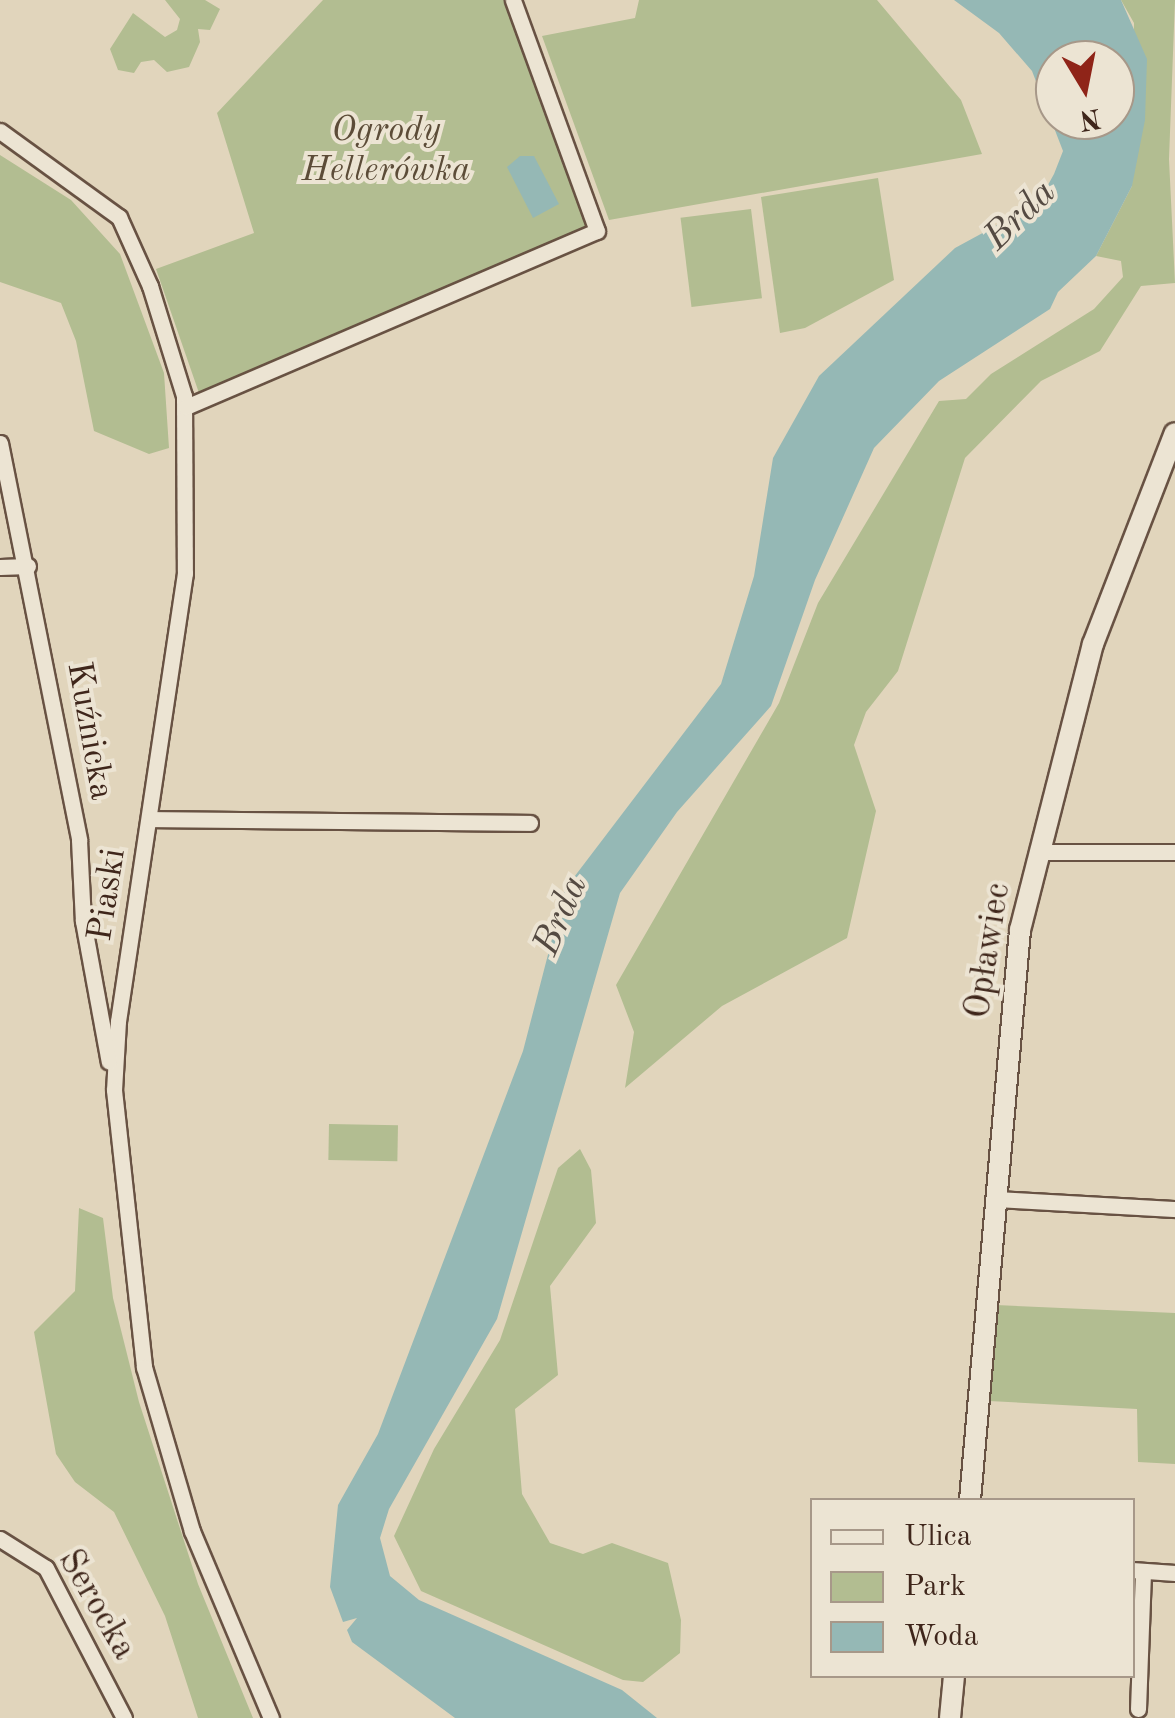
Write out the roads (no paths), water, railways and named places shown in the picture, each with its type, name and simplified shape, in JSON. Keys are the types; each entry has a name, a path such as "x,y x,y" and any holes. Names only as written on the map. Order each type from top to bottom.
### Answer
{"street":[{"path":"186,407 596,231 513,0"},
{"name":"Piaski","path":"0,131 119,217 150,286 186,407 185,573 118,1021 114,1090 144,1367 202,1558 271,1718"},
{"name":"Opławiec","path":"970,1498 1018,948 1093,644 1175,433"},
{"name":"Kuźnicka","path":"0,444 28,566 79,840 83,921 114,1090"},
{"path":"0,566 28,566"},
{"path":"150,818 530,823"},
{"path":"1041,852 1175,852"},
{"path":"995,1199 1175,1209"},
{"name":"Serocka","path":"0,1539 46,1568 124,1718"},
{"path":"1138,1709 1138,1571 1175,1573"},
{"path":"950,1718 954,1678"}],"water":[{"name":"Brda","path":"954,0 1121,0 1147,59 1145,120 1132,186 1096,256 1058,292 1050,309 939,381 874,448 815,580 771,706 677,812 620,893 497,1319 389,1509 380,1538 390,1576 419,1600 622,1690 657,1718 455,1718 352,1642 347,1630 357,1618 343,1622 330,1587 338,1505 378,1434 523,1051 565,889 721,684 754,576 773,458 819,376 955,248 1038,203 1063,151 1059,140 1135,140 1135,40 1035,40 1035,79 999,33"},
{"path":"520,156 534,156 559,204 533,218 507,167"}],"park label":[{"name":"Ogrody Hellerówka","path":"386,151"}]}
